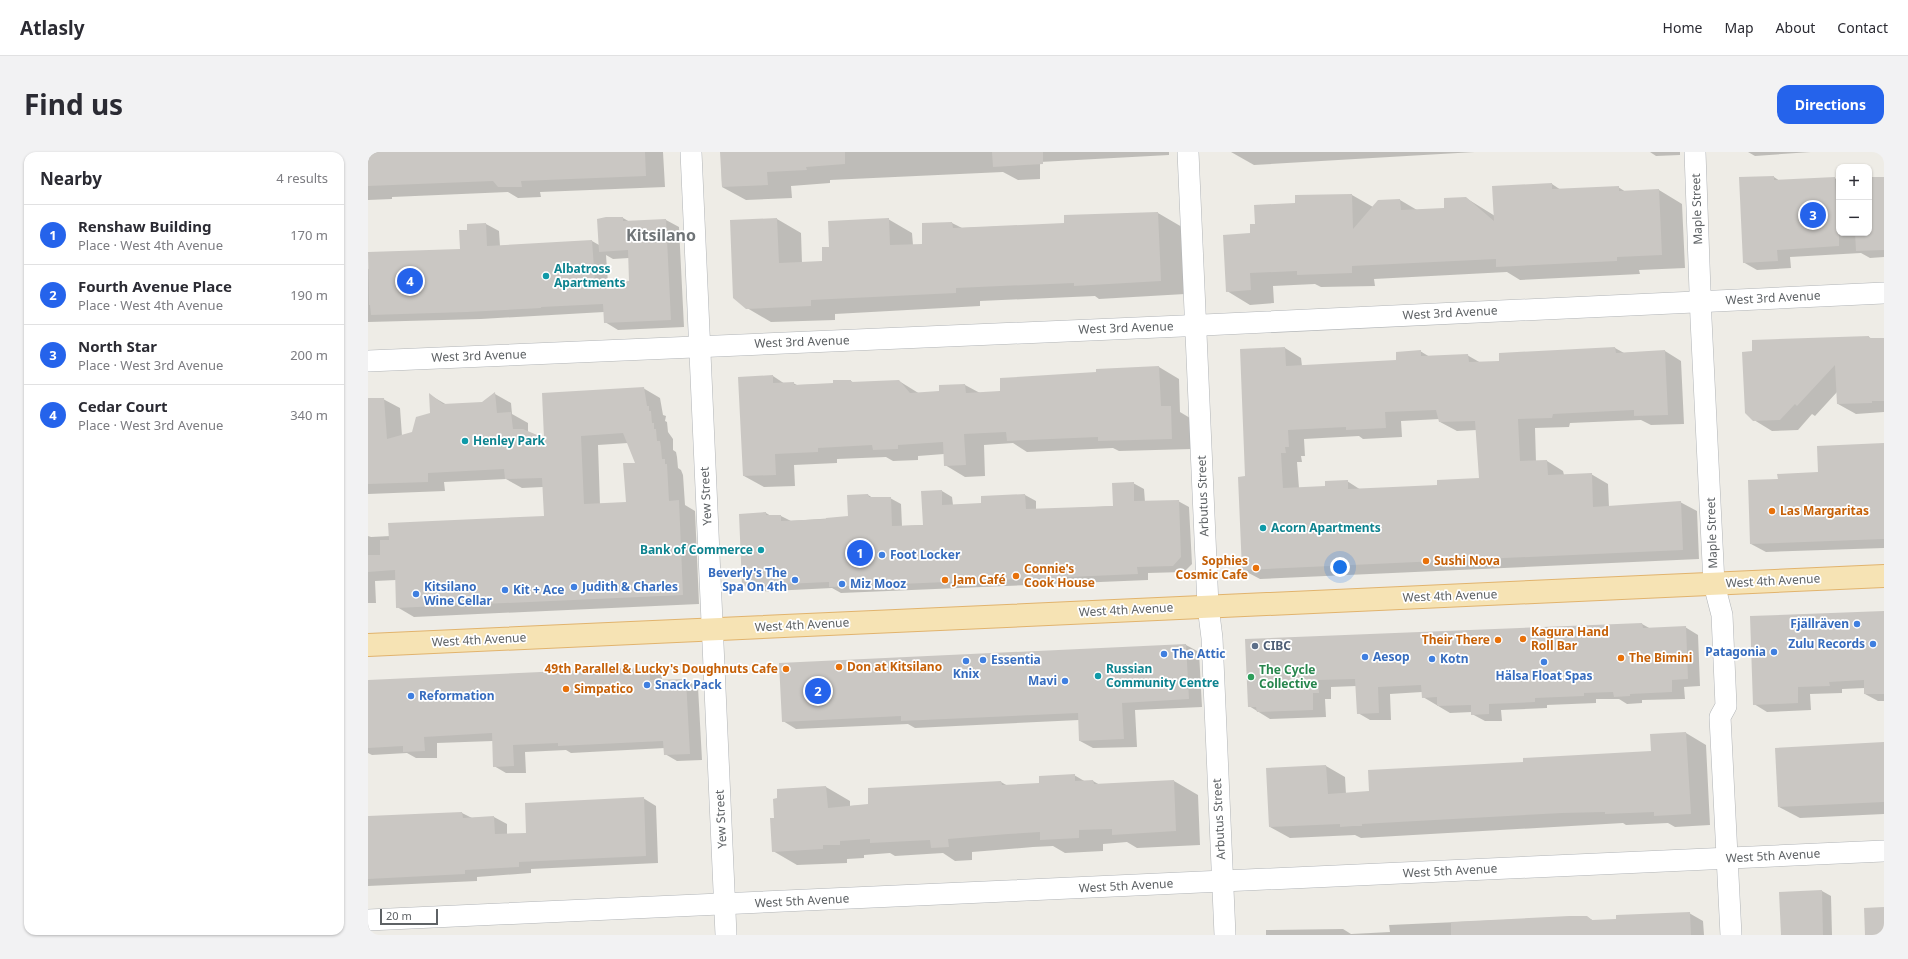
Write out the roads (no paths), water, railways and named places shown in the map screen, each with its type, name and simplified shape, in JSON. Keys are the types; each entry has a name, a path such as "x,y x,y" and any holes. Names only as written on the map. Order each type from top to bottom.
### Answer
{"main road":[{"name":"West 4th Avenue","path":"368,645 1884,576"}],"street":[{"name":"Yew Street","path":"691,152 726,935"},
{"name":"Arbutus Street","path":"1188,152 1208,606 1212,638 1224,935"},
{"name":"Maple Street","path":"1695,152 1700,302 1714,584 1722,615 1726,706 1720,717 1731,935"},
{"name":"West 3rd Avenue","path":"368,361 1884,293"},
{"name":"West 5th Avenue","path":"368,920 1884,851"}],"place":[{"name":"North Star","path":"1813,215"},
{"name":"Albatross Apartments","path":"546,276"},
{"name":"Cedar Court","path":"410,281"},
{"name":"Henley Park","path":"465,441"},
{"name":"Las Margaritas","path":"1772,511"},
{"name":"Acorn Apartments","path":"1263,528"},
{"name":"Bank of Commerce","path":"761,550"},
{"name":"Renshaw Building","path":"860,553"},
{"name":"Foot Locker","path":"882,555"},
{"name":"Sushi Nova","path":"1426,561"},
{"name":"Sophies Cosmic Cafe","path":"1256,568"},
{"name":"Connie's Cook House","path":"1016,576"},
{"name":"Beverly's The Spa On 4th","path":"795,580"},
{"name":"Jam Café","path":"945,580"},
{"name":"Miz Mooz","path":"842,584"},
{"name":"Judith & Charles","path":"574,587"},
{"name":"Kit + Ace","path":"505,590"},
{"name":"Kitsilano Wine Cellar","path":"416,594"},
{"name":"Fjällräven","path":"1857,624"},
{"name":"Kagura Hand Roll Bar","path":"1523,639"},
{"name":"Their There","path":"1498,640"},
{"name":"Zulu Records","path":"1873,644"},
{"name":"CIBC","path":"1255,646"},
{"name":"Patagonia","path":"1774,652"},
{"name":"The Attic","path":"1164,654"},
{"name":"Aesop","path":"1365,657"},
{"name":"The Bimini","path":"1621,658"},
{"name":"Kotn","path":"1432,659"},
{"name":"Essentia","path":"983,660"},
{"name":"Knix","path":"966,661"},
{"name":"Hälsa Float Spas","path":"1544,662"},
{"name":"Don at Kitsilano","path":"839,667"},
{"name":"49th Parallel & Lucky's Doughnuts Cafe","path":"786,669"},
{"name":"Russian Community Centre","path":"1098,676"},
{"name":"The Cycle Collective","path":"1251,677"},
{"name":"Mavi","path":"1065,681"},
{"name":"Snack Pack","path":"647,685"},
{"name":"Simpatico","path":"566,689"},
{"name":"Fourth Avenue Place","path":"818,691"},
{"name":"Reformation","path":"411,696"}],"district":[{"name":"Kitsilano","path":"661,235"}]}
